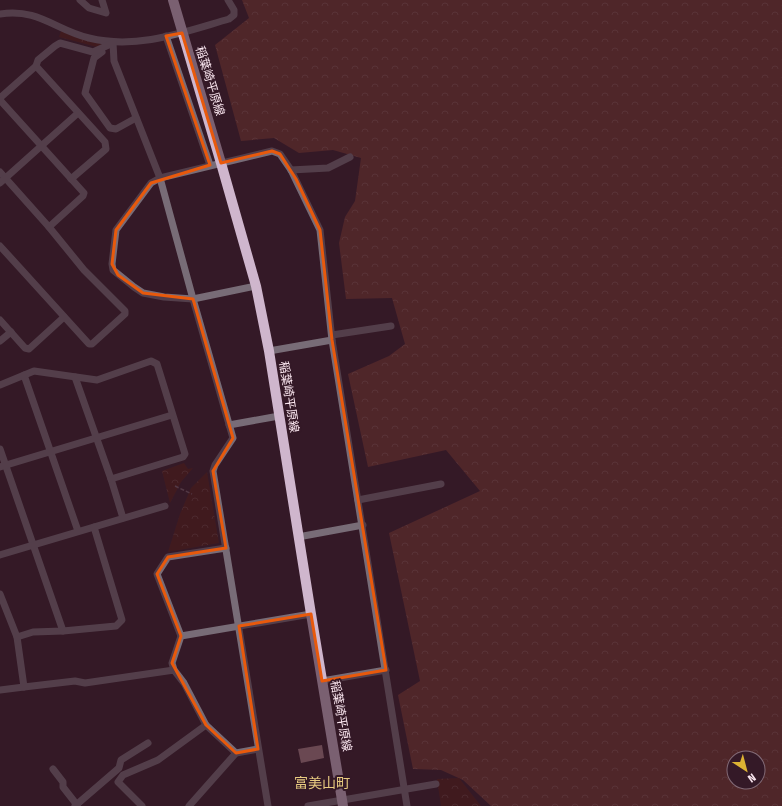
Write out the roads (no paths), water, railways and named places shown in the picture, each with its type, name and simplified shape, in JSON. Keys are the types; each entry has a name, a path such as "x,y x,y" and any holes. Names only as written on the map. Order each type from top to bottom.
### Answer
{"main road":[{"name":"稲葉崎平原線","path":"173,0 222,163 256,286 269,351 310,614 342,803"}],"street":[{"path":"80,0 89,8 106,13 102,0"},
{"path":"0,14 24,13 43,18 70,32 89,38 112,42 138,42 182,33 229,19 234,15 234,10 228,0"},
{"path":"166,36 210,166"},
{"path":"49,227 84,196 84,193 0,99 36,66 38,60 60,43 94,52 113,43"},
{"path":"113,43 114,61 160,178 233,438 215,465 213,471 268,806"},
{"path":"113,43 94,58 85,93 110,128 116,129 136,118"},
{"path":"36,66 105,142 106,149 71,179"},
{"path":"3,181 78,113"},
{"path":"256,286 193,299 143,293 134,288 113,270 112,264 116,230 151,183 160,178 272,151 280,154 291,170 320,230 332,338 407,806"},
{"path":"291,170 328,168 350,157"},
{"path":"0,172 3,181 49,227 84,270 125,311 125,314 98,339 92,344 89,344 0,246"},
{"path":"0,320 25,348 29,349 64,316"},
{"path":"269,351 391,326"},
{"path":"0,341 11,332"},
{"path":"0,385 34,371 97,380 151,361 157,364 185,454 183,457 111,479"},
{"path":"24,375 78,531"},
{"path":"75,377 111,479 123,518"},
{"path":"3,466 172,415"},
{"path":"229,425 279,416"},
{"path":"0,448 3,466 34,545 63,632"},
{"path":"358,500 441,484"},
{"path":"0,555 165,506"},
{"path":"298,537 363,525"},
{"path":"17,637 33,632 63,632 116,626 122,620 94,527"},
{"path":"226,548 168,557 157,574 181,636 172,663 174,670 184,683 206,725 236,753"},
{"path":"0,594 17,637 24,687"},
{"path":"181,636 310,614"},
{"path":"0,690 75,681 86,683 174,670"},
{"path":"322,681 386,670"},
{"path":"142,806 118,782 123,775 158,760 206,725"},
{"path":"53,770 63,782 63,787 76,805 119,768 121,760 148,744"},
{"path":"189,806 236,753 258,749"},
{"path":"308,806 342,803 436,784"}],"district":[{"name":"富美山町","path":"322,783"}]}
